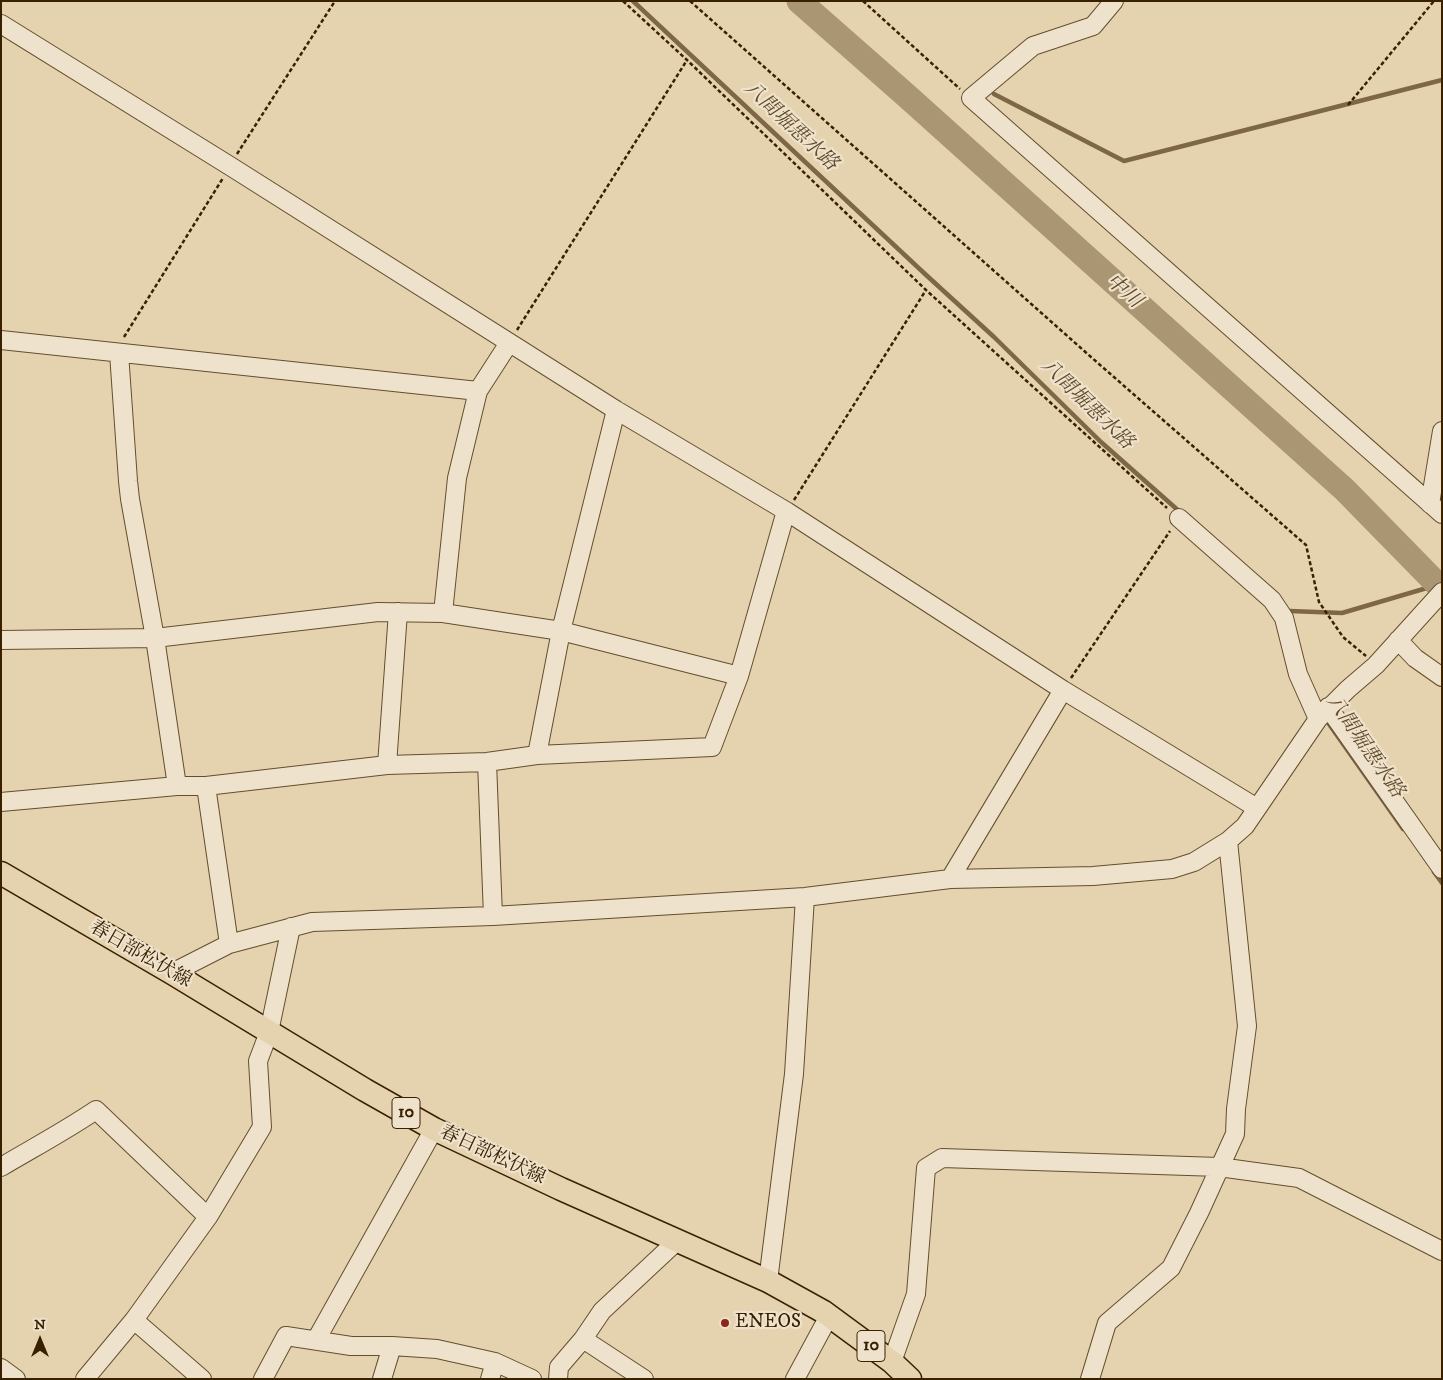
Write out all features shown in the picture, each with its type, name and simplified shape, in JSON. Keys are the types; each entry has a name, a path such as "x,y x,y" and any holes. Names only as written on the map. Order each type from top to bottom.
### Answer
{"main road":[{"name":"春日部松伏線","path":"1,873 172,973 365,1090 434,1129 768,1281 829,1316 908,1374"}],"street":[{"path":"1114,1 1093,26 1033,46 971,98 1436,509"},
{"path":"1,24 230,166 508,343 786,512 1063,690 1257,808"},
{"path":"1,340 478,391"},
{"path":"444,613 457,478 478,391 508,343"},
{"path":"119,353 129,490 155,638 177,786"},
{"path":"537,755 562,630 616,410"},
{"path":"1436,509 1442,432"},
{"path":"1,802 177,786 206,786 387,765 487,762 537,755 712,747 739,676 786,512"},
{"path":"1179,518 1272,600 1284,618 1298,674 1323,713 1442,869"},
{"path":"172,973 229,944 312,922 494,916 805,897 950,880 1093,876 1172,869 1194,862 1228,841 1245,826 1323,713 1376,665 1442,592"},
{"path":"1,640 155,638 378,612 444,613 562,630 739,676"},
{"path":"387,765 398,612"},
{"path":"1404,634 1415,658 1442,677"},
{"path":"950,880 1063,690"},
{"path":"487,762 494,916"},
{"path":"206,786 229,944"},
{"path":"1090,1379 1107,1323 1171,1268 1199,1213 1235,1134 1236,1109 1247,1026 1228,841"},
{"path":"768,1281 794,1074 805,897"},
{"path":"85,1379 134,1320 208,1217 262,1126 258,1061 269,1032 290,928"},
{"path":"1,1167 96,1110 208,1217"},
{"path":"316,1340 434,1129"},
{"path":"908,1374 926,1168 942,1158 1219,1167 1300,1178 1442,1251"},
{"path":"558,1379 560,1367 583,1339 602,1310 677,1241"},
{"path":"795,1379 829,1316"},
{"path":"134,1320 202,1379"},
{"path":"263,1379 286,1336 351,1346 437,1349 493,1370 532,1379"},
{"path":"583,1339 644,1379"},
{"path":"382,1379 392,1346"},
{"path":"1,1368 16,1379"}],"path":[{"path":"119,353 126,333 335,1"},
{"path":"623,1 926,290 1179,518 1063,690"},
{"path":"690,1 1306,545 1319,602 1343,637 1376,665"},
{"path":"863,1 971,98"},
{"path":"1348,105 1434,1"},
{"path":"508,343 686,60"},
{"path":"786,512 926,290"}],"waterway":[{"name":"八間堀悪水路","path":"633,1 994,337 1101,442 1180,512"},
{"name":"中川","path":"799,1 1345,490 1442,589"},
{"path":"994,94 1124,161 1442,80"},
{"path":"1290,611 1342,613 1437,585"},
{"name":"八間堀悪水路","path":"1324,717 1403,829"},
{"name":"八間堀悪水路","path":"1434,872 1442,883"}],"place":[{"name":"ENEOS","path":"725,1323"}]}
